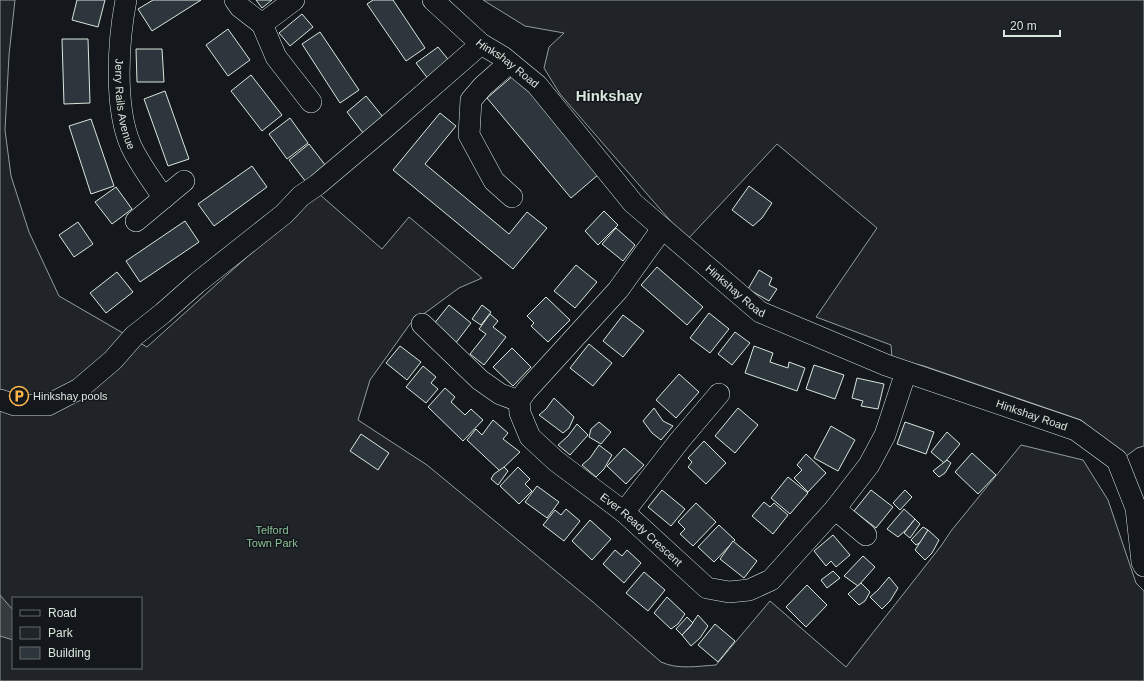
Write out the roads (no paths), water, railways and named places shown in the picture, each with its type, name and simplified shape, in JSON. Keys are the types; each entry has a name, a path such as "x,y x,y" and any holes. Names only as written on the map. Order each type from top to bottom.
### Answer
{"street":[{"name":"Jerry Rails Avenue","path":"126,0 121,24 120,62 120,94 123,118 130,144 143,169 164,198"},
{"path":"235,0 240,7 262,24 276,57 311,102"},
{"path":"262,24 294,0"},
{"name":"Hinkshay Road","path":"433,0 481,44 509,62 537,85 633,203 760,312 886,365 1076,430 1117,460 1136,508 1142,562 1144,566"},
{"path":"0,400 15,405 48,405 79,389 113,360 134,336 197,283 284,214 301,196 317,185 387,126 481,44"},
{"path":"509,62 483,86 471,100 469,135 494,181 512,197"},
{"path":"136,221 184,181"},
{"path":"422,324 480,380 500,394 519,401 526,391 618,290 662,229"},
{"name":"Ever Ready Crescent","path":"519,401 520,414 530,437 556,460 624,512 707,588 729,592 749,590 771,580 835,509 869,465 885,435 906,372"},
{"path":"624,512 680,440 719,394"},
{"path":"835,509 866,535"}],"place":[{"name":"Hinkshay pools","path":"19,396"}],"district":[{"name":"Hinkshay","path":"609,96"}],"park label":[{"name":"Telford Town Park","path":"272,536"}]}
